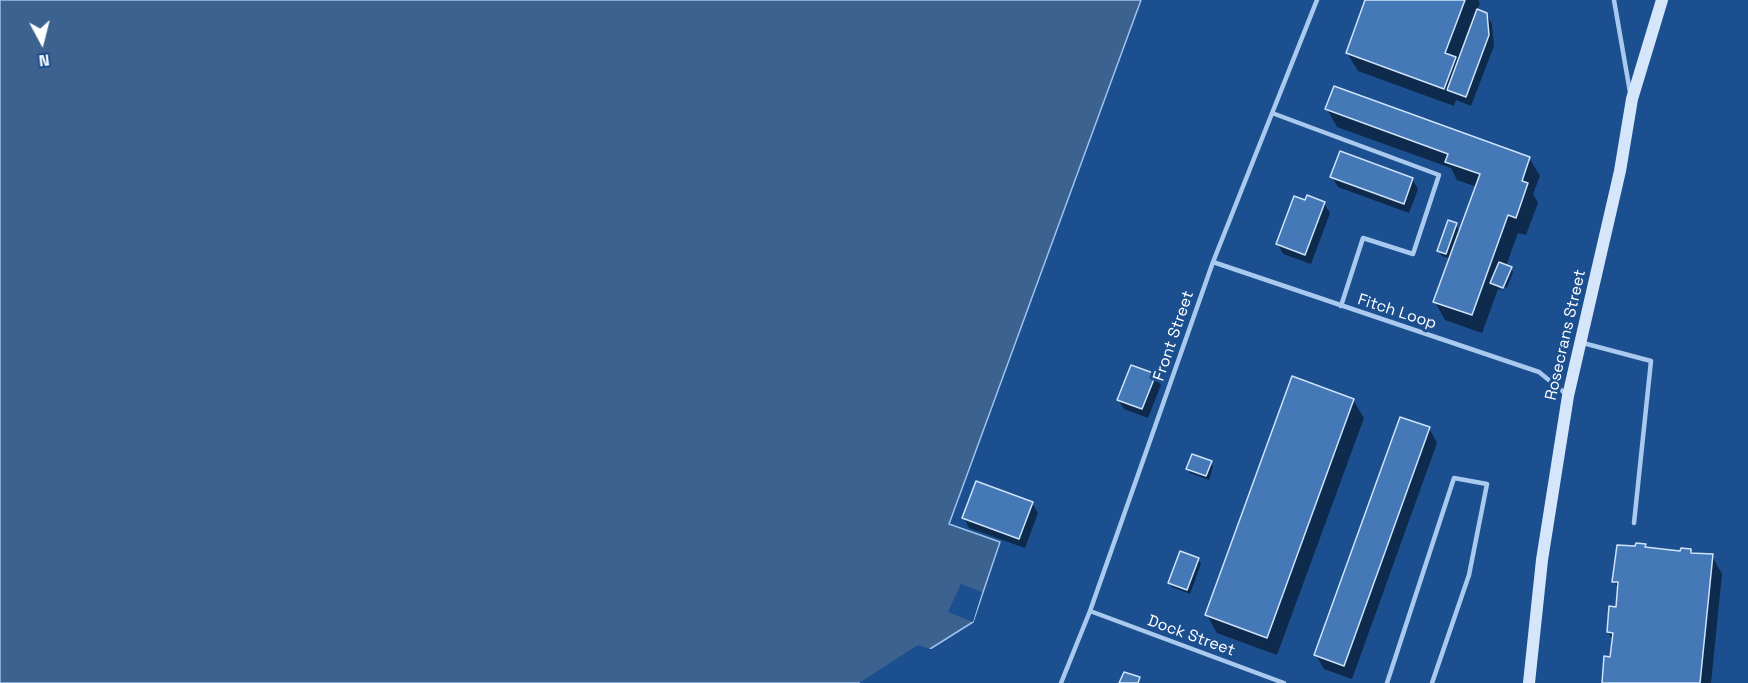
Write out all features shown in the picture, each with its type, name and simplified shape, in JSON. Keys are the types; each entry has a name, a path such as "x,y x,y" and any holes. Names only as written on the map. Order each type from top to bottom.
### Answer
{"street":[{"name":"Rosecrans Street","path":"1529,683 1542,560 1568,396 1620,171 1632,99 1662,0"}],"lane":[{"name":"Front Street","path":"1061,683 1090,611 1213,262 1317,0"},
{"path":"1614,0 1632,99"},
{"path":"1272,113 1439,175 1413,254 1363,238 1341,306"},
{"name":"Fitch Loop","path":"1213,262 1539,372 1568,396"},
{"path":"1580,342 1651,361 1634,523"},
{"path":"1387,683 1454,478 1487,484 1469,575 1432,683"},
{"name":"Dock Street","path":"1090,611 1268,680 1284,683"}],"water":[{"path":"0,0 1141,0 949,524 1000,542 973,622 914,659 890,683 0,683"}],"pier":[{"path":"961,584 982,592 973,622 948,612"},
{"path":"918,645 934,650 916,661 894,683 859,683"}],"building":[{"path":"1365,0 1465,0 1445,53 1456,57 1444,89 1346,53"},
{"path":"1477,9 1487,13 1489,35 1466,97 1447,90"},
{"path":"1334,86 1530,157 1522,181 1528,183 1516,218 1508,215 1472,315 1433,302 1480,174 1445,162 1448,154 1325,109"},
{"path":"1340,151 1413,178 1404,204 1330,177"},
{"path":"1307,195 1325,202 1305,255 1276,244 1294,196 1305,200"},
{"path":"1448,220 1457,223 1446,254 1437,251"},
{"path":"1499,262 1512,267 1503,288 1490,283"},
{"path":"1131,365 1156,374 1142,409 1117,400"},
{"path":"1292,376 1354,399 1267,638 1205,615"},
{"path":"1400,417 1430,427 1344,666 1314,655"},
{"path":"1192,454 1212,461 1206,476 1186,469"},
{"path":"976,481 1033,502 1019,539 962,518"},
{"path":"1636,543 1646,544 1645,547 1680,551 1681,548 1691,549 1691,553 1713,554 1700,683 1602,683 1604,656 1610,657 1613,633 1607,632 1609,606 1616,607 1618,582 1612,582 1617,545 1635,546"},
{"path":"1180,551 1199,558 1187,590 1168,583"},
{"path":"1124,672 1140,677 1138,683 1119,683"}]}
